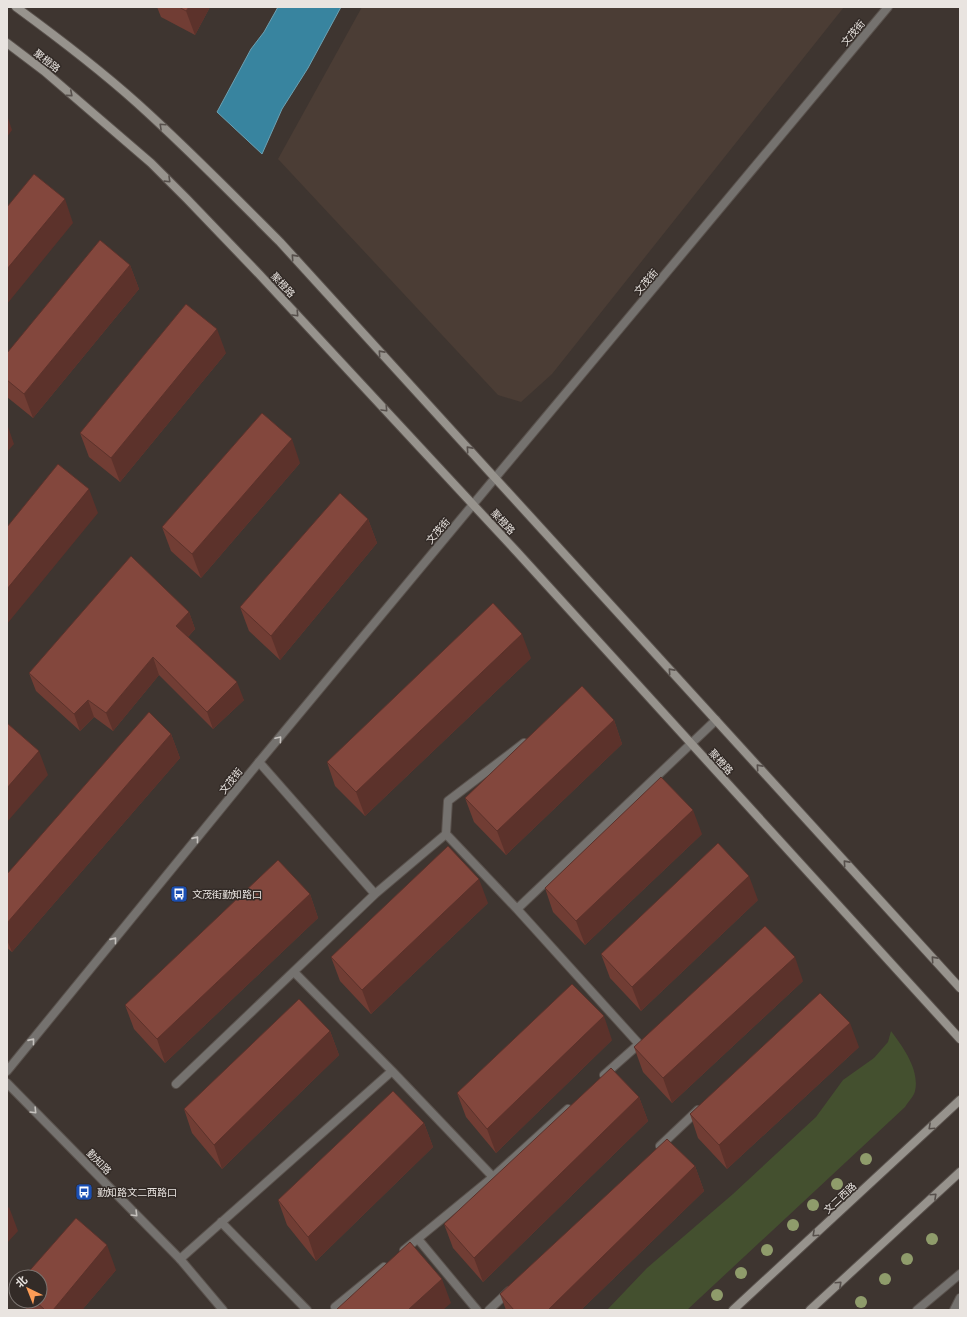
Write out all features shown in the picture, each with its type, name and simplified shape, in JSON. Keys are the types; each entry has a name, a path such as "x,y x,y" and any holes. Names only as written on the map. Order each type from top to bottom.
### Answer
{"street":[{"path":"16,7 103,74 136,102 213,174 280,242 960,988"},
{"name":"文茂街","path":"7,1071 259,762 888,7"},
{"name":"聚橙路","path":"7,43 50,76 150,163 259,274 473,505 960,1039"},
{"path":"517,909 716,720"},
{"path":"176,1084 375,894 446,834 448,801 528,740"},
{"path":"259,762 375,894"},
{"path":"446,834 517,909 639,1044 598,1081"},
{"path":"294,972 392,1071 493,1177"},
{"path":"180,1259 392,1071"},
{"name":"勤知路","path":"7,1083 180,1259 223,1310"},
{"name":"文二西路","path":"733,1310 960,1100"},
{"path":"400,1253 493,1177 575,1102"},
{"path":"656,1150 702,1106"},
{"path":"810,1310 960,1172"},
{"path":"221,1222 307,1310"},
{"path":"418,1239 477,1310"},
{"path":"335,1307 388,1263"},
{"path":"917,1310 960,1274"},
{"path":"489,1310 518,1282"},
{"path":"954,1310 960,1298"}],"shaded area":[{"path":"362,7 844,7 552,374 521,402 498,395 278,159"}],"green space":[{"path":"891,1031 901,1044 913,1067 915,1075 915,1091 905,1107 687,1310 607,1310 647,1268 733,1194 816,1117 843,1080 874,1058 888,1042"}],"water":[{"path":"278,7 341,7 308,68 282,109 262,154 217,112 251,49 264,32"}],"building":[{"path":"179,7 189,7 186,11"},
{"path":"34,174 65,199 7,269 7,207"},
{"path":"100,240 130,265 24,394 7,380 7,353"},
{"path":"186,304 217,329 111,458 80,433"},
{"path":"262,413 292,439 192,554 162,527"},
{"path":"58,464 89,489 7,589 7,527"},
{"path":"340,493 368,519 271,636 240,607"},
{"path":"131,556 189,612 176,626 237,682 207,712 153,657 106,713 88,700 74,714 29,673"},
{"path":"493,603 522,634 356,792 327,762"},
{"path":"582,686 614,720 497,831 465,798"},
{"path":"149,712 171,734 7,923 7,874"},
{"path":"7,723 39,751 7,788"},
{"path":"661,777 693,810 576,921 545,888"},
{"path":"718,843 749,876 632,987 601,954"},
{"path":"448,846 479,879 362,990 331,957"},
{"path":"278,860 310,894 157,1039 125,1005"},
{"path":"765,926 795,957 663,1078 634,1047"},
{"path":"572,984 604,1016 487,1129 457,1093"},
{"path":"820,993 850,1023 719,1145 690,1114"},
{"path":"299,999 330,1031 214,1145 184,1109"},
{"path":"611,1068 639,1097 474,1258 444,1224"},
{"path":"393,1091 424,1123 308,1237 278,1200"},
{"path":"667,1139 695,1166 548,1310 514,1310 500,1294"},
{"path":"76,1218 107,1245 53,1310 44,1309 48,1309 48,1269 31,1269"},
{"path":"410,1242 442,1279 408,1310 336,1310"}],"place":[{"name":"文茂街勤知路口","path":"179,894"},
{"name":"勤知路文二西路口","path":"84,1192"}]}
